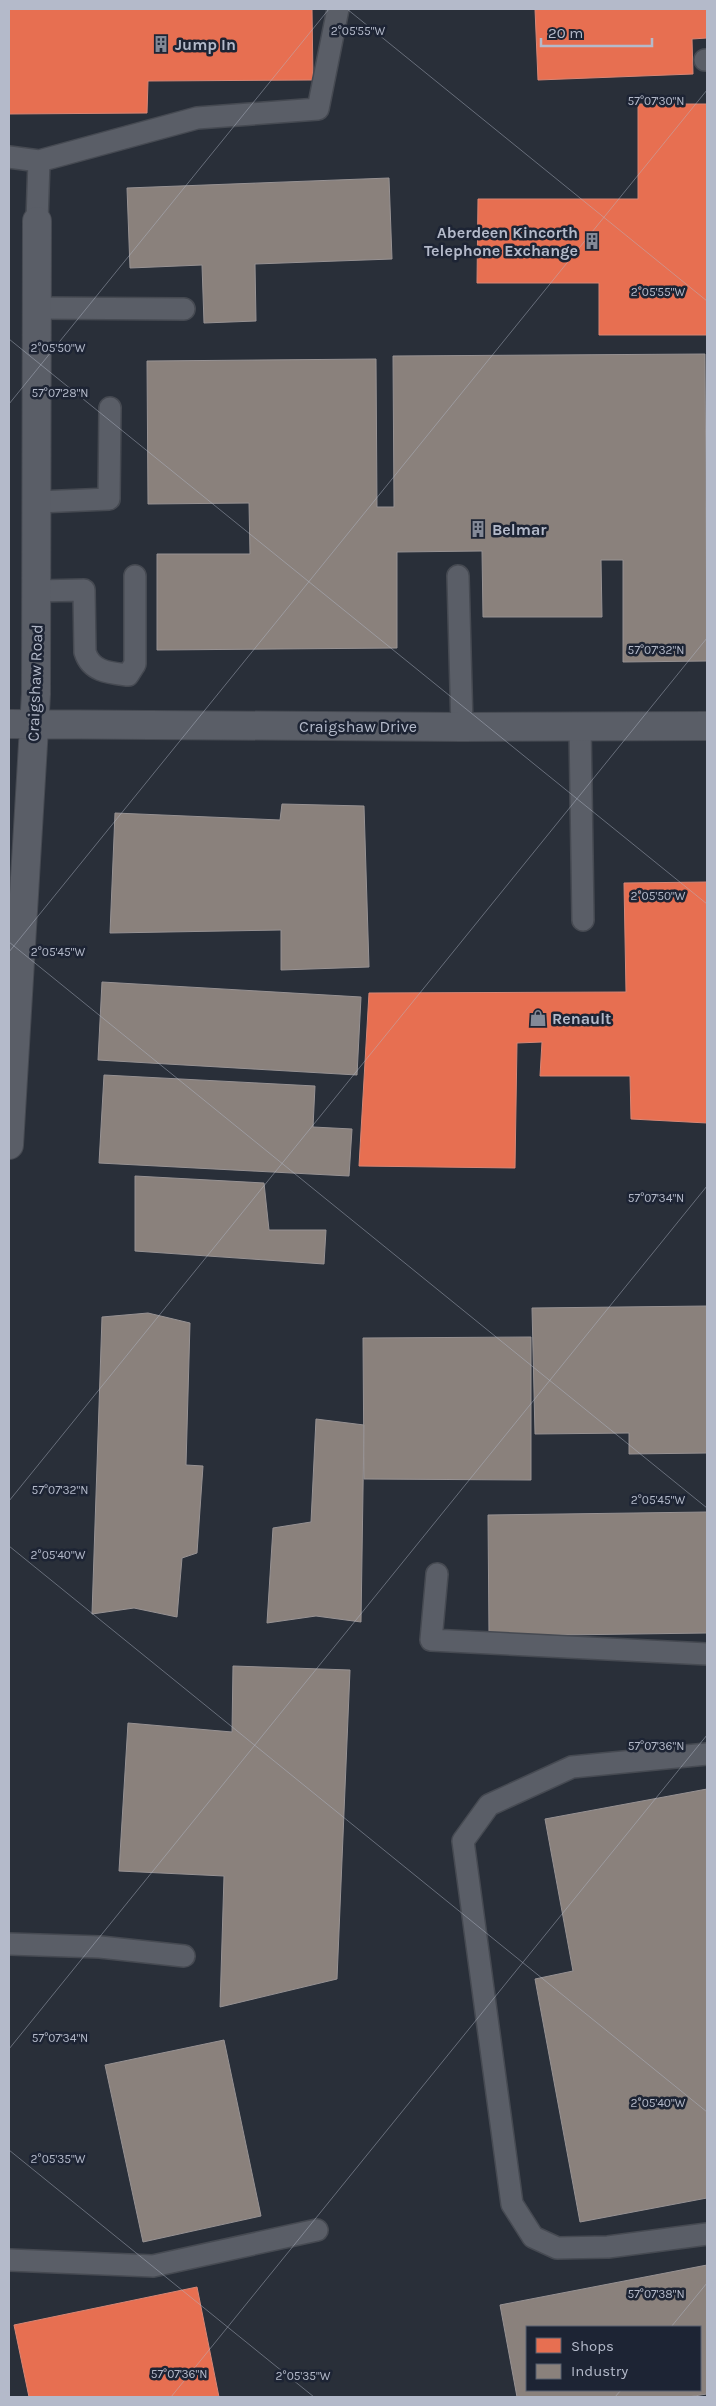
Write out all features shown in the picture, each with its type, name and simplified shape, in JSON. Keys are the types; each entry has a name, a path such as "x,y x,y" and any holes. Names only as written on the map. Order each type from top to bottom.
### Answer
{"street":[{"name":"Craigshaw Road","path":"9,1145 22,723 38,591 37,221"},
{"name":"Craigshaw Drive","path":"22,723 462,727 707,726"}],"lane":[{"path":"9,157 39,161 197,118 318,109 338,9"},
{"path":"37,221 39,161"},
{"path":"37,308 184,309"},
{"path":"38,502 109,499 110,408"},
{"path":"38,591 84,590 88,662 97,669 128,675 136,664 135,576"},
{"path":"458,576 462,727"},
{"path":"580,726 583,920"},
{"path":"437,1574 431,1640 707,1654"},
{"path":"707,1754 572,1767 489,1805 463,1841 512,2204 533,2237 557,2248 608,2247 707,2234"},
{"path":"9,1944 100,1947 184,1956"},
{"path":"9,2260 153,2266 316,2230"}],"building: Shops":[{"name":"Jump In","path":"9,9 312,9 313,80 148,81 147,113 9,114"},
{"path":"535,9 707,9 707,38 692,39 693,74 538,80"},
{"name":"Aberdeen Kincorth Telephone Exchange","path":"638,104 707,104 707,335 599,335 599,283 477,283 478,199 638,199"},
{"name":"Renault","path":"707,882 707,1123 631,1119 630,1076 540,1076 542,1042 517,1043 515,1168 359,1166 369,993 626,992 624,883"},
{"path":"197,2287 219,2397 29,2397 14,2325"}],"building: Industry":[{"path":"389,178 392,259 255,264 256,321 204,323 202,265 130,268 127,188"},
{"name":"Belmar","path":"705,354 707,661 623,662 623,560 601,560 602,617 483,617 482,551 397,552 397,648 157,650 157,554 250,554 249,503 148,504 147,361 376,359 377,507 394,507 393,356"},
{"path":"282,804 364,806 369,967 281,970 281,930 110,933 115,813 280,820"},
{"path":"102,982 361,997 357,1075 98,1060"},
{"path":"104,1075 315,1086 313,1127 352,1129 349,1176 99,1163"},
{"path":"135,1176 264,1183 269,1230 326,1230 324,1264 135,1251"},
{"path":"707,1306 707,1453 629,1454 629,1433 535,1434 532,1308"},
{"path":"148,1313 190,1323 186,1465 203,1466 197,1553 182,1558 177,1617 134,1608 92,1614 102,1317"},
{"path":"531,1337 531,1480 364,1479 363,1338"},
{"path":"316,1419 364,1425 361,1622 316,1616 267,1623 273,1528 311,1522"},
{"path":"707,1512 707,1633 489,1636 488,1515"},
{"path":"233,1666 350,1670 337,1979 220,2007 224,1876 119,1871 128,1723 232,1732"},
{"path":"707,1789 707,2198 580,2222 535,1979 573,1971 545,1819"},
{"path":"224,2040 261,2216 143,2242 105,2065"},
{"path":"707,2265 707,2394 688,2397 517,2397 500,2305"}],"place":[{"name":"Jump In","path":"161,44"},
{"name":"Aberdeen Kincorth Telephone Exchange","path":"592,241"},
{"name":"Belmar","path":"478,529"},
{"name":"Renault","path":"538,1018"}]}
